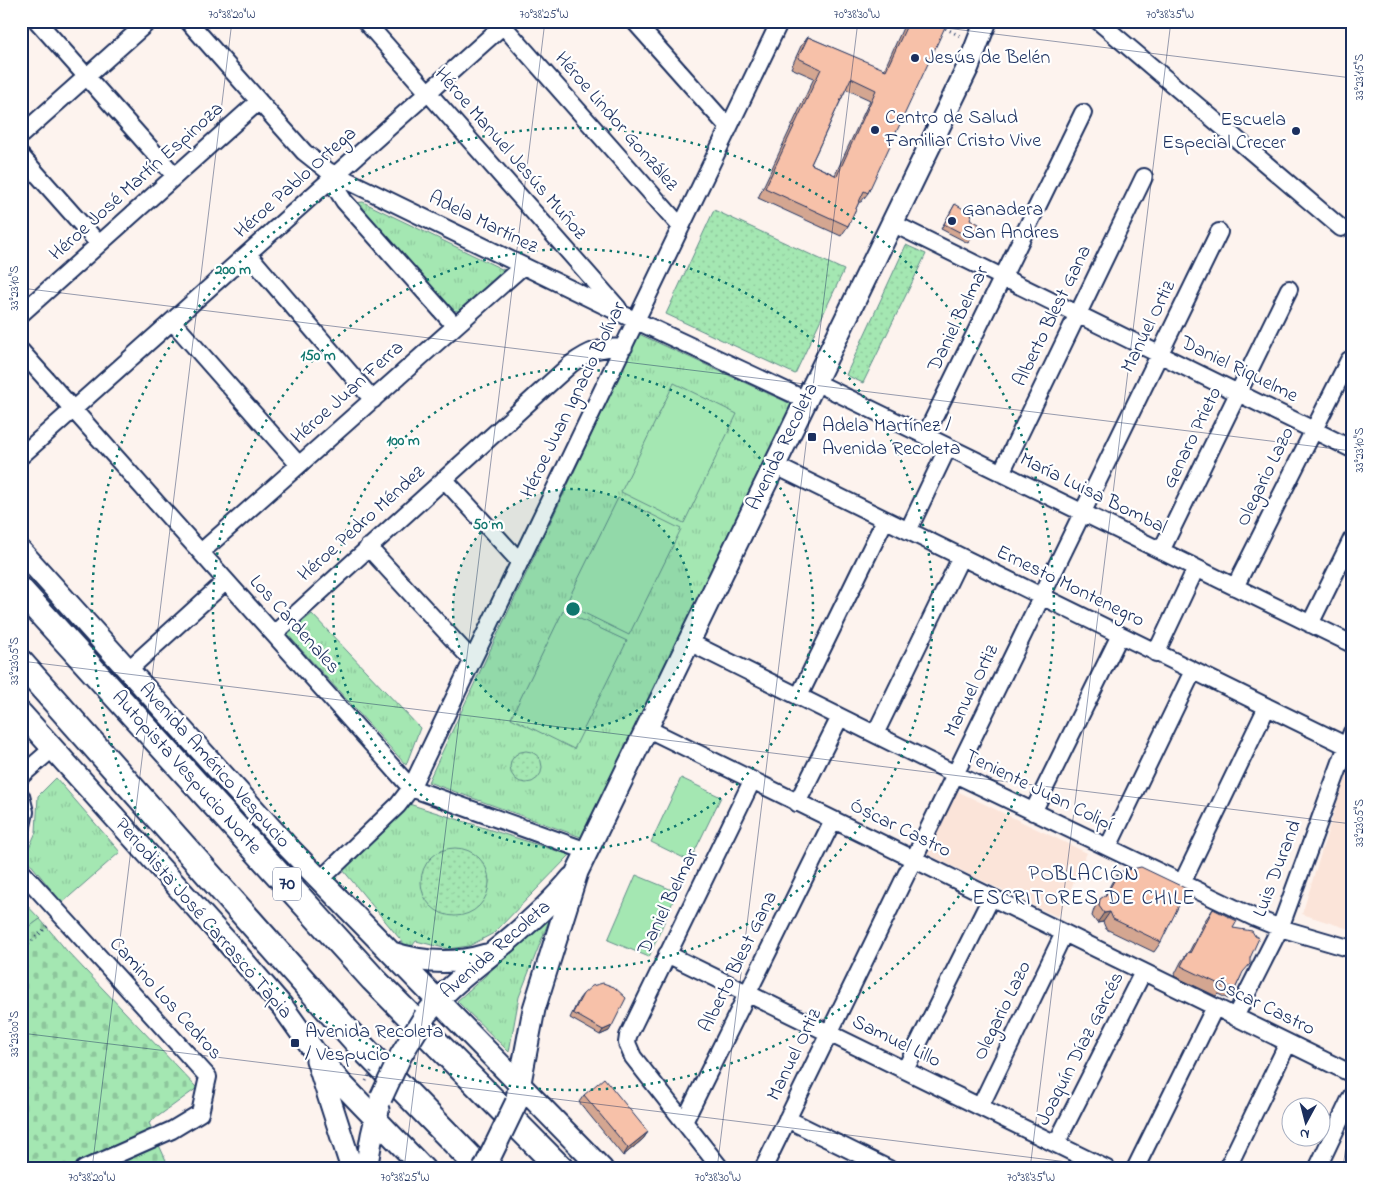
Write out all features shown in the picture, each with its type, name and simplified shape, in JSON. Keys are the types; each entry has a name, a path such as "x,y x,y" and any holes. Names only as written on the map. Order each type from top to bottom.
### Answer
{"highway":[{"name":"Autopista Vespucio Norte","path":"21,591 373,979 561,1169"},
{"path":"21,663 358,1043 483,1169"}],"main road":[{"name":"Avenida Recoleta","path":"483,1169 518,1095 538,990 577,872 892,223 977,45 986,21"},
{"name":"Avenida Américo Vespucio","path":"21,550 250,808 392,952 431,1008 518,1095 602,1169"},
{"name":"Periodista José Carrasco Tapia","path":"21,713 228,943 282,1006 314,1051 375,1120 424,1169"},
{"name":"Avenida Recoleta","path":"366,1169 381,1098 401,1055 431,1008 453,984 546,907 577,872"},
{"path":"392,952 418,960 447,962 462,961 491,954"},
{"path":"314,1051 352,1169"}],"street":[{"path":"37,21 175,176"},
{"path":"21,135 148,21"},
{"name":"Adela Martínez","path":"188,21 304,152 336,176 630,318 810,391"},
{"name":"Héroe Manuel Jesús Muñoz","path":"365,21 630,318"},
{"path":"634,21 729,128"},
{"path":"1098,21 1341,228"},
{"name":"Héroe Pablo Ortega","path":"21,456 336,176 503,23"},
{"name":"Héroe Lindor González","path":"503,23 681,228"},
{"name":"Héroe Juan Ignacio Bolívar","path":"320,880 398,805 411,788 624,347 630,318 681,228 776,24"},
{"name":"Héroe José Martín Espinoza","path":"21,314 259,101"},
{"name":"Daniel Belmar","path":"926,436 1083,112"},
{"path":"21,156 100,244"},
{"path":"336,176 338,190 344,201 455,326"},
{"name":"Alberto Blest Gana","path":"1001,473 1144,177"},
{"name":"Daniel Riquelme","path":"892,223 1352,449"},
{"name":"Manuel Ortiz","path":"763,1169 1220,232"},
{"path":"248,254 373,400"},
{"name":"Héroe Juan Ferra","path":"201,552 523,266"},
{"name":"Genaro Prieto","path":"1161,551 1289,289"},
{"path":"172,321 299,465"},
{"name":"Héroe Pedro Méndez","path":"274,634 571,364 585,354 599,348 624,347"},
{"name":"Los Cardenales","path":"21,351 411,788 587,851"},
{"name":"Olegario Lazo","path":"1236,587 1348,360"},
{"name":"María Luisa Bombal","path":"810,391 926,436 1352,644"},
{"path":"908,531 948,447"},
{"name":"Ernesto Montenegro","path":"774,465 1267,707 1349,739"},
{"path":"444,479 520,562"},
{"path":"799,696 885,520"},
{"path":"1310,624 1352,539"},
{"path":"368,548 472,660"},
{"path":"875,734 961,557"},
{"path":"1156,653 1196,568"},
{"path":"128,670 226,580"},
{"path":"1033,812 1120,635"},
{"name":"Teniente Juan Colipí","path":"689,642 955,774 1253,917 1280,928 1352,949"},
{"path":"1108,847 1193,671"},
{"path":"1182,883 1267,707"},
{"path":"797,802 840,717"},
{"name":"Óscar Castro","path":"646,728 1352,1074"},
{"name":"Luis Durand","path":"1235,1017 1280,928 1349,739"},
{"path":"21,776 52,749"},
{"name":"Daniel Belmar","path":"684,1122 633,1057 627,1044 630,1028 752,781"},
{"path":"21,796 25,812 21,830"},
{"name":"Alberto Blest Gana","path":"684,1122 833,820"},
{"name":"Camino Los Cedros","path":"21,871 208,1077 200,1113 172,1130 84,1169"},
{"path":"905,1070 992,898"},
{"name":"Olegario Lazo","path":"980,1107 1064,933"},
{"name":"Samuel Lillo","path":"667,954 1106,1169"},
{"name":"Joaquín Díaz Garcés","path":"1056,1144 1143,972"},
{"path":"1135,1169 1215,1007"},
{"path":"1227,1169 1288,1043"},
{"path":"1321,1167 1352,1095"},
{"path":"787,1119 890,1169"},
{"path":"684,1122 721,1169"}],"path":[{"path":"940,25 977,45"},
{"path":"21,951 60,915"}],"shaded area":[{"path":"1349,764 1352,765 1352,930 1302,914"},
{"path":"957,791 1087,853 1058,917 927,854"}],"green space":[{"path":"363,202 508,272 458,311 449,310 354,203"},
{"path":"714,210 844,270 795,374 666,314"},
{"path":"906,245 926,254 863,383 846,375"},
{"path":"639,334 793,405 581,837 428,782"},
{"path":"674,383 737,414 684,523 621,492"},
{"path":"618,498 681,529 629,635 566,604"},
{"path":"563,611 627,641 574,749 511,718"},
{"path":"312,614 420,728 406,765 287,634"},
{"path":"526,751 532,752 537,756 541,761 541,773 537,778 532,782 526,783 520,782 515,778 511,773 510,767 511,761 515,756 520,752"},
{"path":"56,778 120,852 62,903 25,857 36,832 38,796"},
{"path":"681,778 721,797 690,861 651,842"},
{"path":"409,804 570,855 494,933 469,946 448,949 416,941 409,950 343,870"},
{"path":"455,848 468,851 479,858 486,869 489,882 486,895 479,906 468,913 455,916 442,913 431,906 424,895 421,882 424,869 431,858 442,851"},
{"path":"636,875 677,892 649,957 608,940"},
{"path":"21,899 40,919 21,933"},
{"path":"550,918 519,997 509,1052 457,1001"},
{"path":"40,919 67,951 197,1088 149,1123 169,1167 164,1169 21,1169 21,933"}],"building":[{"name":"Centro de Salud Familiar Cristo Vive","path":"909,21 933,21 945,27 868,193 864,191 848,226 765,188 821,69 798,58 808,37 886,70","holes":["851,78 876,90 837,176 811,164"]},
{"path":"955,204 972,214 970,219 979,224 971,238 944,224"},
{"path":"1141,867 1187,889 1161,942 1113,919 1110,912 1104,913 1099,906 1100,899 1106,895 1119,872"},
{"path":"1213,909 1237,921 1233,928 1252,931 1259,938 1250,958 1250,964 1243,972 1235,989 1224,984 1223,986 1181,966"},
{"path":"603,983 614,987 626,998 612,1026 603,1030 573,1013 583,994 592,986"},
{"path":"604,1078 648,1132 628,1148 584,1095"}],"place":[{"name":"Jesús de Belén","path":"915,58"},
{"name":"Centro de Salud Familiar Cristo Vive","path":"875,130"},
{"name":"Escuela Especial Crecer","path":"1296,131"},
{"name":"Ganadera San Andres","path":"952,221"},
{"name":"Adela Martínez / Avenida Recoleta","path":"812,437"},
{"name":"Avenida Recoleta / Vespucio","path":"295,1043"}],"district":[{"name":"POBLACIÓN ESCRITORES DE CHILE","path":"1084,887"}]}
